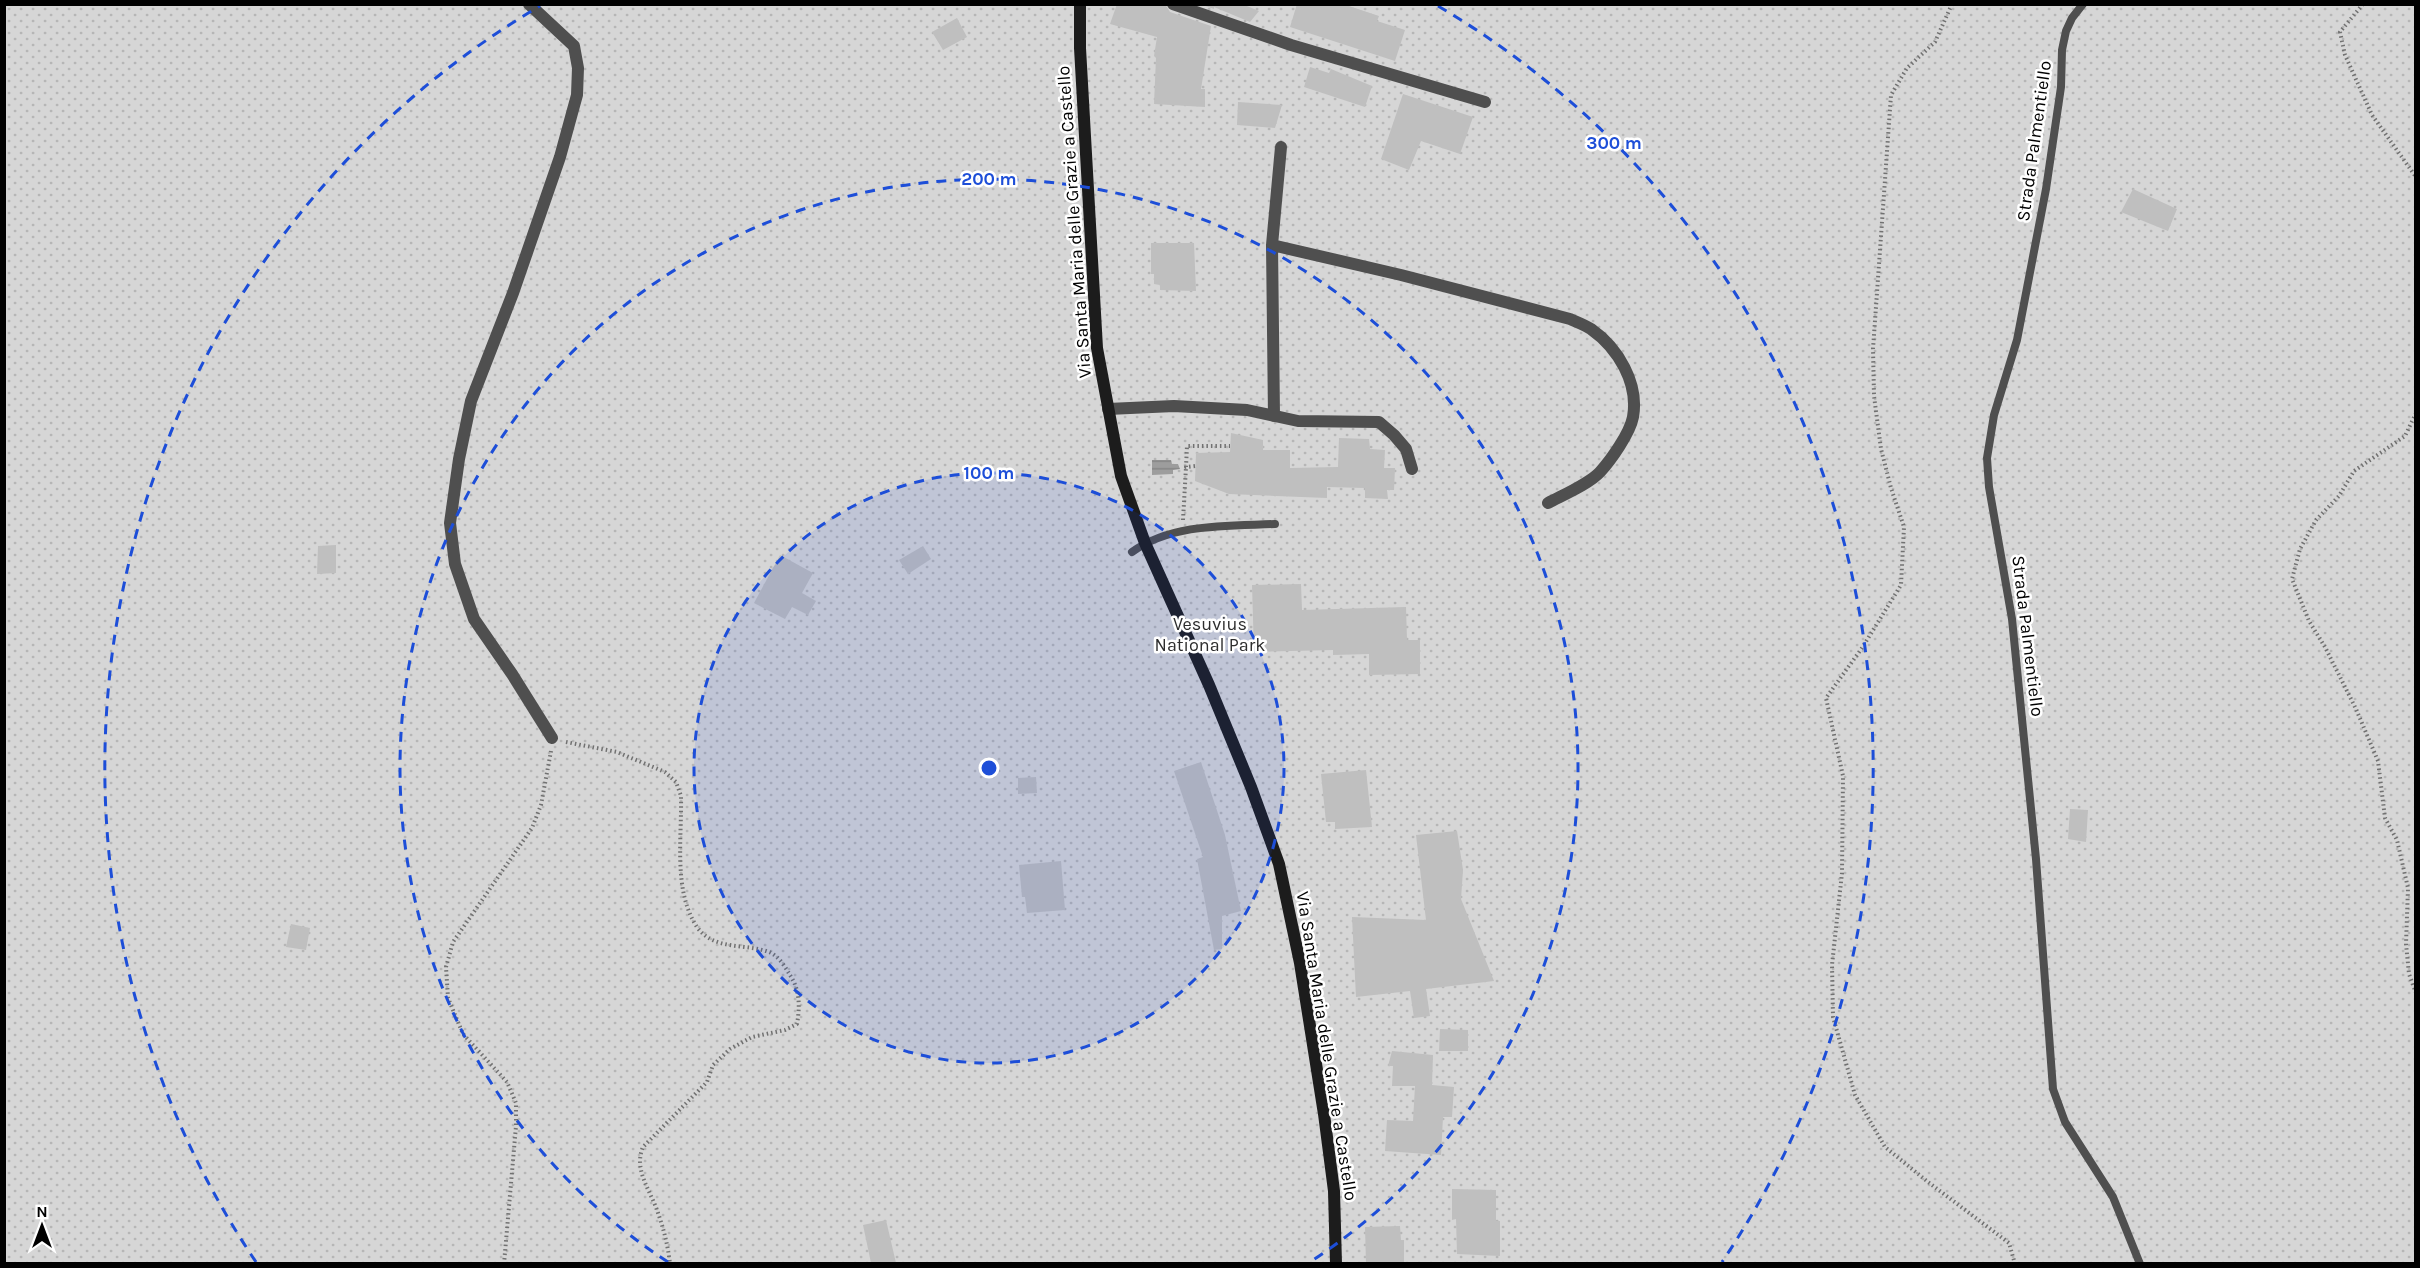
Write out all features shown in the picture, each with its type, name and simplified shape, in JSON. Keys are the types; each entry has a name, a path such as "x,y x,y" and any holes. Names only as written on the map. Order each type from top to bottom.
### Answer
{"street":[{"path":"529,4 574,46 578,68 577,95 557,168 513,294 471,401 459,459 450,523 455,564 474,619 552,738"},
{"name":"Via Santa Maria delle Grazie a Castello","path":"1080,4 1080,48 1097,348 1121,476 1145,543 1209,685 1279,864 1300,963 1324,1114 1334,1191 1336,1263"},
{"path":"1173,4 1291,45 1485,102"},
{"path":"1274,416 1272,245 1281,147"},
{"path":"1272,245 1401,275 1559,316 1591,329 1611,348 1627,370 1632,393 1633,417 1620,445 1599,474 1548,503"},
{"path":"1108,409 1174,406 1247,410 1298,421 1378,422 1406,449 1412,469"}],"lane":[{"name":"Strada Palmentiello","path":"2083,4 2072,18 2062,50 2061,87 2044,200 2017,340 1994,415 1987,458 1989,487 2014,642 2036,860 2053,1089 2065,1122 2113,1197 2140,1263"},
{"path":"1132,552 1145,543 1212,526 1275,524"}],"path":[{"path":"1952,4 1935,42 1907,68 1891,94 1873,349 1874,396 1881,448 1904,527 1901,585 1862,648 1826,698 1843,776 1842,873 1832,965 1833,1017 1855,1095 1885,1147 2009,1243 2015,1263"},
{"path":"2363,4 2340,32 2345,55 2372,115 2415,177"},
{"path":"2415,413 2405,436 2388,450 2354,471 2339,496 2316,520 2300,549 2292,579 2309,621 2325,647 2356,709 2378,761 2385,818 2397,840 2408,888 2406,944 2409,974 2415,993"},
{"path":"1182,532 1186,446 1230,446"},
{"path":"1186,466 1195,466"},
{"path":"504,1263 516,1103 507,1082 463,1034 448,998 446,967 453,942 532,828 541,805 549,769 552,738 594,749 617,752 665,772 676,782 681,796 681,889 687,910 699,929 716,942 769,952 780,960 795,982 800,1007 797,1024 785,1030 752,1037 730,1048 713,1065 707,1082 643,1147 638,1157 639,1168 658,1212 668,1246 670,1263"}],"green space":[{"name":"Vesuvius National Park","path":"5,5 2415,5 2415,1263 5,1263"}],"shaded area":[{"path":"1152,460 1171,460 1172,464 1178,464 1180,469 1173,470 1173,474 1152,475"}],"building":[{"path":"1117,4 1165,4 1170,12 1211,26 1201,89 1205,89 1205,107 1154,104 1156,58 1154,56 1157,37 1110,24"},
{"path":"1200,4 1242,4 1259,11 1250,22 1214,7 1214,9"},
{"path":"1297,4 1343,4 1379,16 1377,21 1405,30 1395,61 1290,27"},
{"path":"957,18 967,37 943,50 932,32"},
{"path":"1310,67 1329,73 1331,69 1372,86 1365,107 1304,87"},
{"path":"1403,94 1473,117 1460,154 1421,141 1409,170 1381,159"},
{"path":"1238,102 1282,105 1275,128 1237,125"},
{"path":"2133,189 2177,209 2168,231 2121,212"},
{"path":"1151,243 1194,243 1196,291 1160,290 1160,285 1154,284 1154,274 1151,274"},
{"path":"1231,433 1263,440 1263,450 1290,450 1290,468 1338,467 1339,438 1369,439 1370,449 1385,450 1384,468 1395,468 1394,490 1387,490 1388,499 1365,498 1365,488 1327,487 1327,498 1229,494 1195,481 1196,453 1230,452"},
{"path":"336,545 336,573 317,574 318,546"},
{"path":"923,546 931,559 908,574 899,560"},
{"path":"780,555 813,573 802,593 816,601 808,615 792,607 785,619 754,603"},
{"path":"1301,584 1302,610 1406,607 1407,640 1420,640 1420,674 1369,675 1369,654 1333,655 1333,650 1254,652 1252,585"},
{"path":"1201,762 1225,835 1241,911 1222,916 1222,949 1214,950 1197,859 1203,857 1174,771"},
{"path":"1366,770 1372,827 1335,829 1335,822 1326,822 1321,774"},
{"path":"1036,777 1037,793 1018,794 1018,778"},
{"path":"2070,809 2088,810 2086,842 2068,839"},
{"path":"1457,831 1463,870 1461,899 1494,981 1426,989 1430,1016 1414,1018 1410,991 1356,997 1352,917 1426,920 1416,835"},
{"path":"1061,861 1065,910 1027,913 1025,897 1022,897 1019,865"},
{"path":"291,924 310,928 306,950 286,947"},
{"path":"1440,1029 1468,1030 1468,1051 1439,1051"},
{"path":"1392,1051 1433,1055 1432,1085 1454,1087 1452,1117 1443,1117 1441,1155 1385,1151 1387,1120 1413,1121 1415,1086 1392,1086 1393,1066 1388,1066"},
{"path":"1452,1189 1496,1190 1496,1221 1500,1221 1500,1256 1457,1254 1456,1219 1452,1220"},
{"path":"886,1220 896,1263 871,1263 863,1225"},
{"path":"1400,1226 1401,1240 1404,1240 1404,1263 1366,1263 1365,1227"}]}
